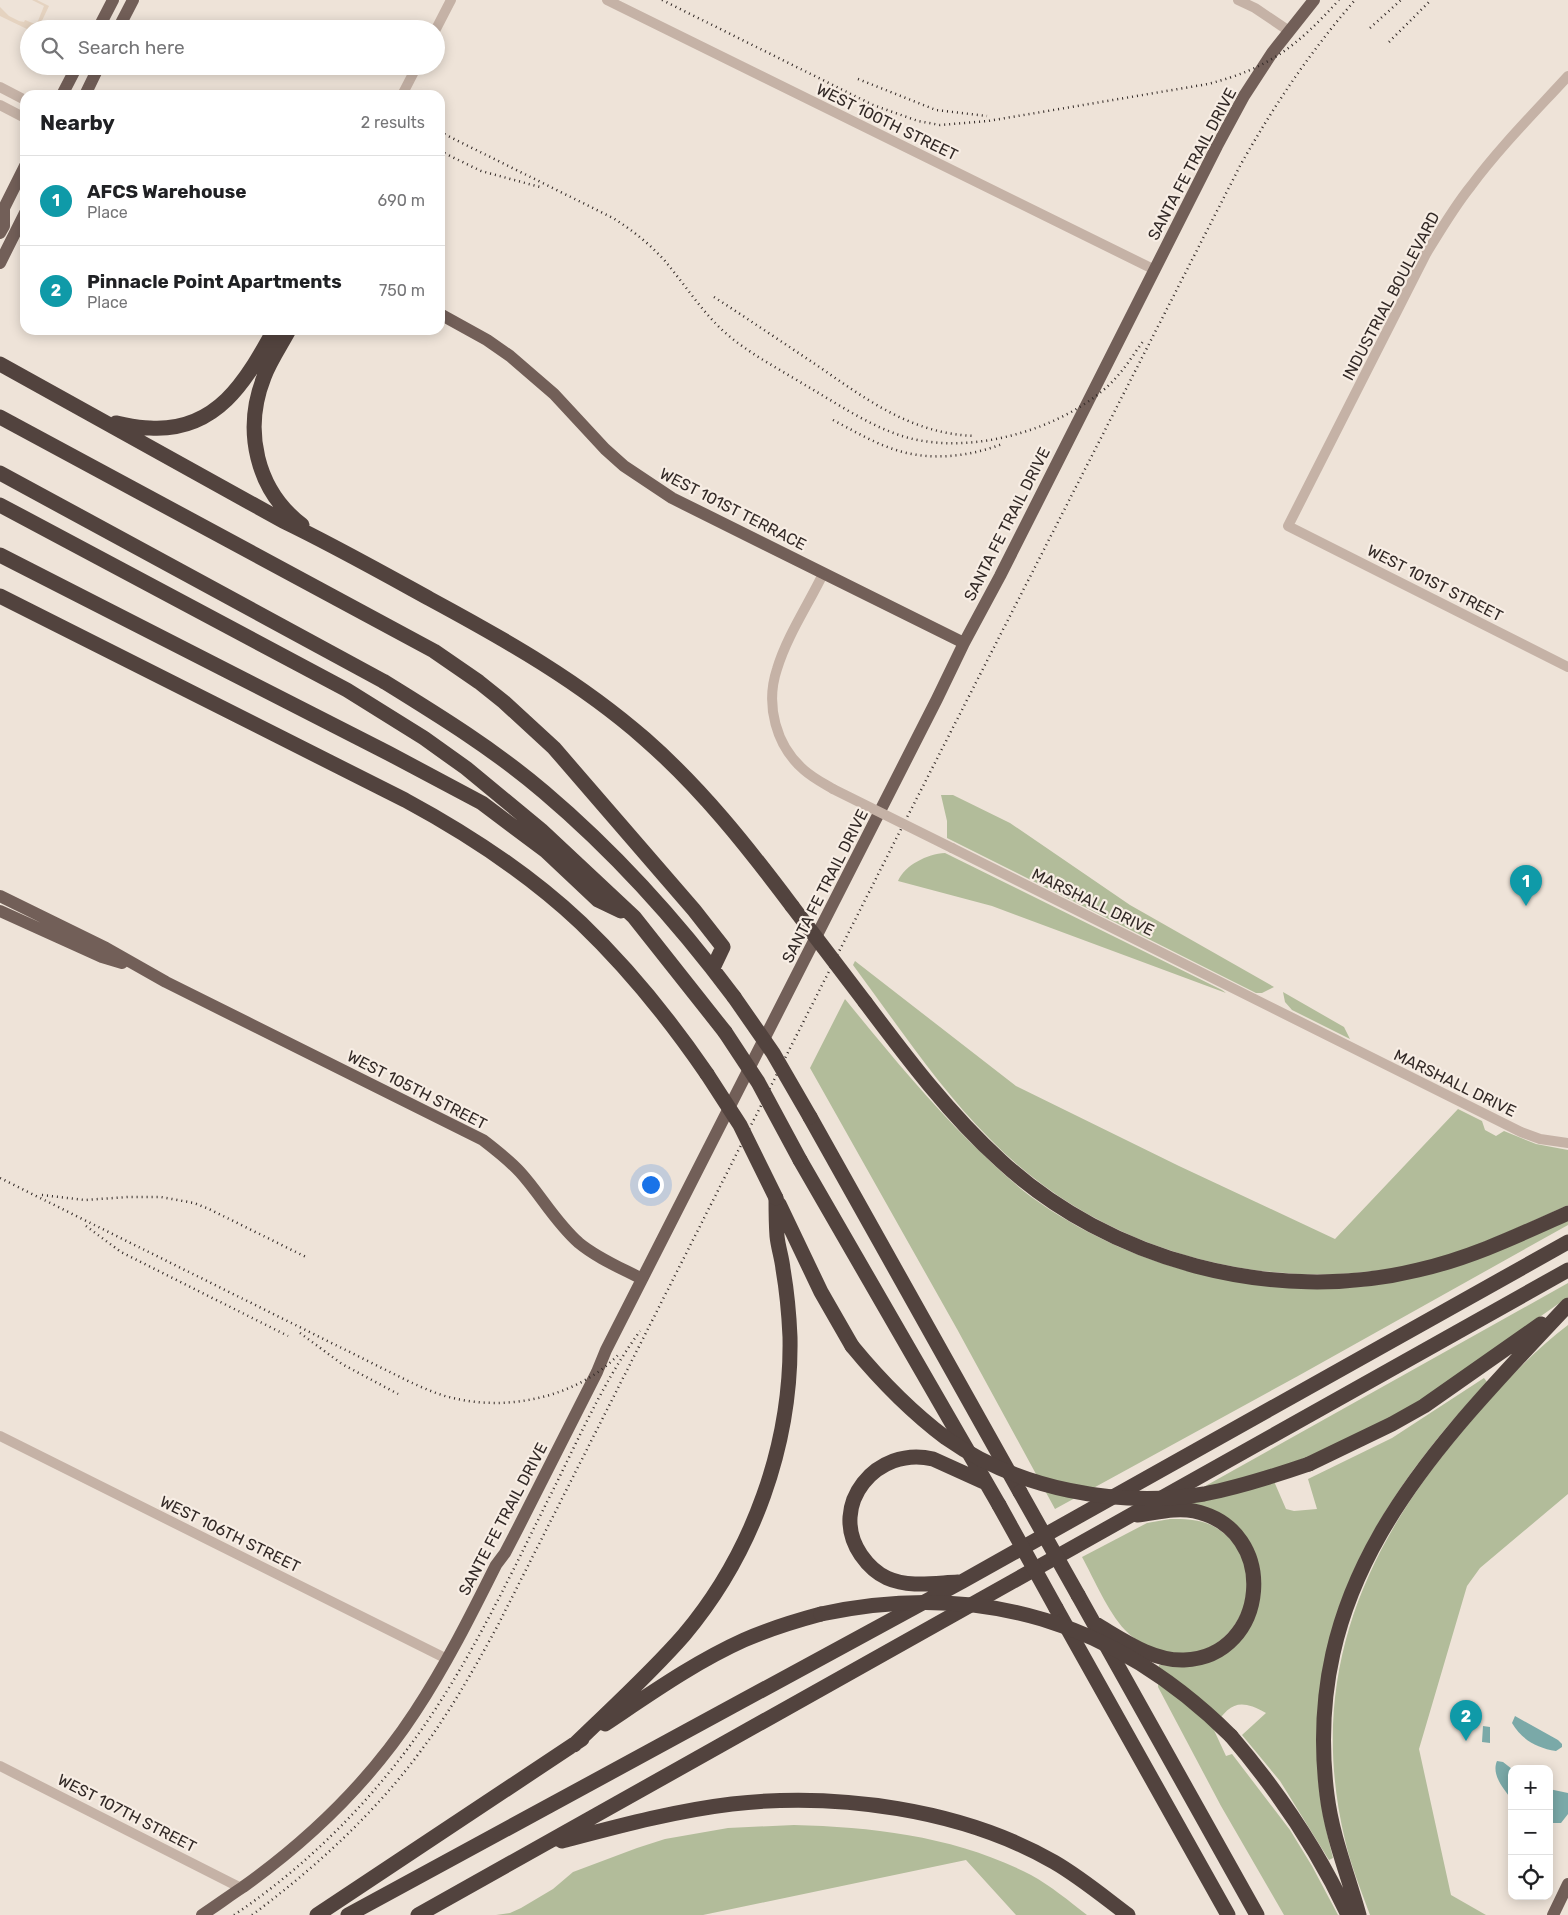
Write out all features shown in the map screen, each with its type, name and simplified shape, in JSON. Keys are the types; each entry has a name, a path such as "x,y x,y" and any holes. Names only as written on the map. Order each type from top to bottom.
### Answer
{"highway":[{"path":"104,422 158,428 182,424 208,414 223,404 244,381 271,335"},
{"path":"286,335 264,375 254,419 253,435 262,473 275,498 296,520 321,539"},
{"path":"0,364 283,521 321,539 504,639 556,671 591,696 645,739 691,783 736,832 913,1065 959,1120 1023,1180 1062,1208 1093,1226 1140,1248 1181,1262 1239,1275 1313,1281 1369,1278 1416,1271 1470,1255 1568,1213"},
{"path":"0,417 434,652 479,682 528,723 554,748 694,910 723,947 712,968"},
{"path":"0,472 383,681 432,711 544,792 648,891 712,968 778,1061 1258,1915"},
{"path":"0,505 347,690 424,738 466,768 528,819 634,918 725,1032 758,1082 800,1160 999,1505 1228,1915"},
{"path":"0,555 482,803 546,851 598,900 634,918"},
{"path":"0,596 436,817 535,884 580,922 653,1000 708,1074 740,1125 825,1299 852,1346 891,1391 910,1409 948,1439 996,1465 1042,1483 1095,1494 1127,1498 1179,1497 1232,1488 1258,1481 1309,1464 1384,1428 1424,1406 1568,1305"},
{"path":"574,1744 669,1652 700,1614 724,1580 737,1557 763,1498 779,1442 788,1383 790,1338 788,1298 777,1237 776,1198"},
{"path":"348,1915 963,1581 1568,1242"},
{"path":"418,1915 1568,1270"},
{"path":"1359,1915 1335,1836 1327,1795 1324,1764 1323,1733 1326,1690 1330,1664 1341,1622 1366,1557 1390,1516 1421,1470 1478,1402 1568,1305"},
{"path":"963,1581 905,1583 886,1578 865,1561 855,1543 852,1532 851,1510 857,1492 874,1472 890,1462 907,1457 933,1459 986,1483"},
{"path":"1094,1623 1145,1652 1164,1658 1185,1660 1207,1655 1228,1642 1242,1626 1251,1607 1255,1585 1252,1562 1242,1542 1228,1526 1211,1516 1184,1509 1129,1516"},
{"path":"316,1915 685,1671 715,1654 764,1631 821,1614 879,1604 912,1601 991,1607 1033,1616 1087,1636 1136,1660 1193,1700 1231,1736 1272,1788 1329,1877 1348,1915"},
{"path":"542,1846 661,1816 723,1805 789,1800 854,1803 936,1817 1010,1841 1056,1863 1128,1915"}],"main road":[{"path":"103,20 113,0"},
{"path":"123,20 133,0"},
{"name":"SANTA FE TRAIL DRIVE","path":"747,1074 1217,146 1244,96 1272,53 1314,0"},
{"path":"65,90 72,75"},
{"path":"87,90 95,75"},
{"path":"0,233 4,226 2,213 20,176"},
{"path":"0,263 20,224"},
{"name":"WEST 101ST TERRACE","path":"445,317 487,340 529,371 554,394 605,449 648,484 823,574 964,643"},
{"name":"WEST 105TH STREET","path":"0,896 483,1140 503,1155 521,1173 552,1214 580,1244 598,1256 642,1279"},
{"name":"WEST 105TH STREET","path":"0,911 102,956 146,971"},
{"name":"SANTE FE TRAIL DRIVE","path":"202,1915 264,1872 311,1833 365,1777 394,1743 416,1711 447,1659 496,1565 505,1553 518,1528 747,1074"},
{"path":"1553,1915 1567,1890"}],"street":[{"path":"440,20 450,0"},
{"name":"WEST 100TH STREET","path":"607,0 1155,270"},
{"path":"1238,0 1255,8 1289,31"},
{"path":"405,90 412,75"},
{"name":"INDUSTRIAL BOULEVARD","path":"1288,526 1426,254 1448,217 1496,154 1568,76"},
{"path":"0,88 20,98"},
{"path":"0,105 20,115"},
{"name":"WEST 101ST STREET","path":"1288,526 1568,666"},
{"name":"MARSHALL DRIVE","path":"823,574 780,660 774,678 772,703 777,728 788,752 804,770 833,789 1521,1132 1540,1139 1568,1143"},
{"name":"WEST 106TH STREET","path":"0,1436 447,1659"},
{"name":"WEST 107TH STREET","path":"0,1766 241,1888"}],"green space":[{"path":"941,795 953,795 1010,823 1130,905 1274,987 1262,993 1256,993 947,838 947,821"},
{"path":"945,853 1226,993 992,906 898,881 901,875 917,861"},
{"path":"855,961 1016,1086 1179,1166 1335,1239 1458,1109 1482,1121 1485,1130 1496,1136 1504,1131 1536,1144 1568,1150 1568,1205 1494,1238 1437,1259 1386,1270 1304,1274 1254,1270 1205,1260 1157,1246 1111,1226 1068,1202 1027,1173 990,1139 918,1055 853,965"},
{"path":"1283,992 1344,1027 1350,1039 1292,1010 1285,1002"},
{"path":"845,999 937,1108 999,1170 1022,1190 1062,1217 1095,1236 1165,1264 1238,1282 1314,1288 1364,1286 1406,1279 1454,1266 1522,1241 1568,1220 1568,1225 1055,1509 957,1329 810,1068"},
{"path":"1568,1283 1568,1297 1422,1400 1348,1440 1270,1472 1286,1509 1294,1511 1317,1509 1308,1479 1392,1438 1484,1378 1487,1382 1434,1443 1386,1510 1366,1545 1349,1582 1335,1620 1322,1673 1317,1730 1320,1794 1333,1858 1329,1860 1280,1781 1242,1735 1266,1713 1249,1706 1236,1706 1230,1708 1213,1728 1226,1756 1232,1754 1290,1830 1338,1915 1284,1915 1221,1806 1158,1687 1159,1665 1179,1666 1199,1663 1258,1604 1261,1585 1258,1566 1252,1548 1186,1502 1200,1489"},
{"path":"1568,1325 1568,1494 1480,1568 1467,1586 1419,1749 1451,1895 1486,1915 1370,1915 1347,1850 1335,1783 1333,1729 1338,1676 1350,1625 1368,1577 1393,1529 1422,1483 1457,1438 1496,1393 1523,1364"},
{"path":"1170,1519 1196,1520 1211,1525 1232,1541 1244,1562 1247,1585 1244,1607 1233,1628 1216,1643 1194,1652 1168,1652 1150,1647 1130,1635 1113,1614 1082,1557 1147,1523"},
{"path":"794,1825 855,1828 916,1836 975,1851 1031,1875 1087,1915 1016,1915 966,1860 703,1915 496,1915 510,1913 521,1908 553,1889 573,1872 665,1839 728,1828"}],"shaded area":[{"path":"32,0 37,0 49,6 42,20 38,20 44,6"},
{"path":"0,7 9,16 19,21 20,26 0,16"}],"water":[{"path":"1515,1716 1558,1740 1562,1747 1556,1751 1543,1748 1525,1739 1512,1723"},
{"path":"1483,1726 1490,1727 1490,1743 1482,1742"},
{"path":"1497,1761 1503,1762 1508,1766 1508,1795 1497,1777"},
{"path":"1553,1790 1568,1793 1568,1814 1561,1823 1553,1823"}],"railway":[{"path":"662,0 873,105 918,121 940,125 988,121 1208,84 1230,78 1266,63 1295,43 1339,0"},
{"path":"252,1915 298,1879 342,1840 383,1797 431,1737 471,1674 498,1625 897,837 1241,164 1294,79 1355,0"},
{"path":"1370,28 1401,0"},
{"path":"1389,42 1431,0"},
{"path":"858,79 936,110 987,116"},
{"path":"445,134 613,218 641,238 659,255 711,319 738,343 766,362 856,415 895,434 933,442 958,443 1010,436 1035,428 1059,418 1101,392 1124,368 1144,340"},
{"path":"445,153 481,171 540,187"},
{"path":"714,297 871,402 910,422 930,429 952,434 975,436"},
{"path":"833,420 888,447 922,456 963,455 1002,444"},
{"path":"0,1178 410,1382 447,1397 475,1402 498,1403 543,1397 565,1390 585,1380 604,1368 620,1353"},
{"path":"42,1195 85,1200 161,1197 194,1203 308,1258"},
{"path":"86,1226 121,1252 288,1336"},
{"path":"234,1915 293,1870 348,1819 397,1763 419,1733 455,1678 483,1628 602,1392 640,1331"},
{"path":"300,1333 342,1364 398,1394"}],"place":[{"name":"AFCS Warehouse","path":"1526,906"},
{"name":"Pinnacle Point Apartments","path":"1466,1741"}]}
